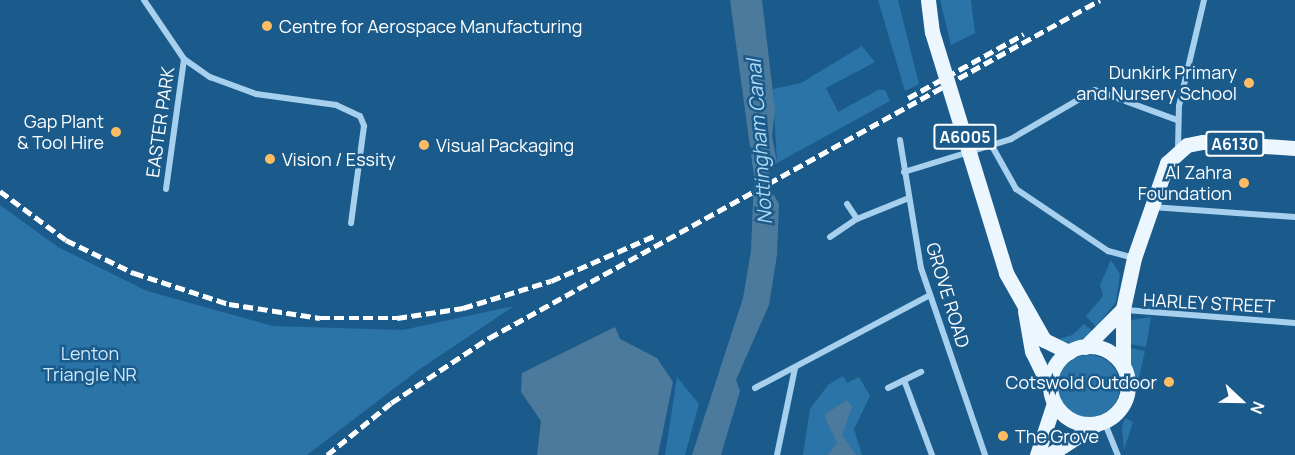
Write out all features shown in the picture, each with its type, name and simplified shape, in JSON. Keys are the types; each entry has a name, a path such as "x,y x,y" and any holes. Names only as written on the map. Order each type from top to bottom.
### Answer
{"main road":[{"name":"A6005","path":"928,0 932,32 1006,273 1025,310"},
{"name":"A6130","path":"1178,151 1203,142 1295,148"},
{"path":"1049,455 1101,422 1127,394 1123,366 1123,309 1134,258 1149,206 1178,151"},
{"path":"1050,388 1055,367 1069,352 1084,347 1123,309"},
{"path":"1025,310 1044,340 1069,352"},
{"path":"1025,310 1032,351 1050,388 1054,403 1037,455"},
{"path":"1084,347 1107,351 1123,366"},
{"path":"1054,403 1073,420 1101,422"}],"street":[{"name":"EASTER PARK","path":"144,0 184,59 239,90 336,105 360,116 364,126 351,223"},
{"path":"1178,151 1177,120 1204,0"},
{"name":"EASTER PARK","path":"166,189 184,59"},
{"path":"904,172 992,146 1095,90 1177,120"},
{"name":"GROVE ROAD","path":"900,140 909,198 930,295 986,455"},
{"path":"992,146 1016,189 1108,251 1134,258"},
{"path":"830,237 857,219 909,198"},
{"path":"848,204 857,219"},
{"path":"1149,206 1295,217"},
{"path":"755,388 930,295"},
{"name":"HARLEY STREET","path":"1123,309 1155,315 1295,323"},
{"path":"777,455 796,367"},
{"path":"888,388 921,372"},
{"path":"904,380 932,455"},
{"path":"1101,422 1118,455"}],"green space":[{"path":"878,0 898,0 919,84 905,91"},
{"path":"940,0 971,0 975,33 951,45"},
{"path":"862,46 875,62 826,88 838,112 878,90 885,90 890,101 777,163 773,89 801,83"},
{"name":"Lenton Triangle NR","path":"0,205 58,247 147,291 273,326 403,330 514,306 417,371 307,455 0,455"},
{"path":"1111,260 1120,274 1116,302 1096,327 1086,316 1103,296 1100,285"},
{"path":"1151,317 1146,347 1125,343 1131,320"},
{"path":"1084,324 1095,333 1073,343 1052,341 1072,335"},
{"path":"1125,347 1145,351 1137,386 1131,384"},
{"path":"1089,355 1101,357 1111,364 1118,374 1120,386 1118,398 1111,408 1101,415 1089,417 1077,415 1067,408 1060,398 1058,386 1060,374 1067,364 1077,357"},
{"path":"843,376 847,383 859,377 870,396 854,429 862,455 803,455 810,409 828,385"},
{"path":"677,377 699,404 685,455 665,455"},
{"path":"1125,418 1133,422 1124,450 1122,428"}],"water":[{"name":"Nottingham Canal","path":"730,0 762,0 775,110 772,136 777,163 769,167 771,190 779,204 777,255 769,305 736,380 740,391 721,455 692,455 743,298 751,251 754,176"},
{"path":"615,327 620,339 657,358 673,382 658,455 537,455 541,421 521,392 522,373"},
{"path":"847,400 852,407 842,435 856,455 828,455 837,443 824,415"}],"railway":[{"path":"327,455 391,403 489,338 1100,0"},
{"path":"908,98 1024,34"},
{"path":"0,191 66,240 134,273 229,304 320,318 397,318 463,308 551,281 654,236"}],"place":[{"name":"Centre for Aerospace Manufacturing","path":"267,26"},
{"name":"Dunkirk Primary and Nursery School","path":"1249,83"},
{"name":"Gap Plant & Tool Hire","path":"116,132"},
{"name":"Visual Packaging","path":"424,145"},
{"name":"Vision / Essity","path":"270,159"},
{"name":"Al Zahra Foundation","path":"1244,183"},
{"name":"Cotswold Outdoor","path":"1169,382"},
{"name":"The Grove","path":"1003,436"}]}
